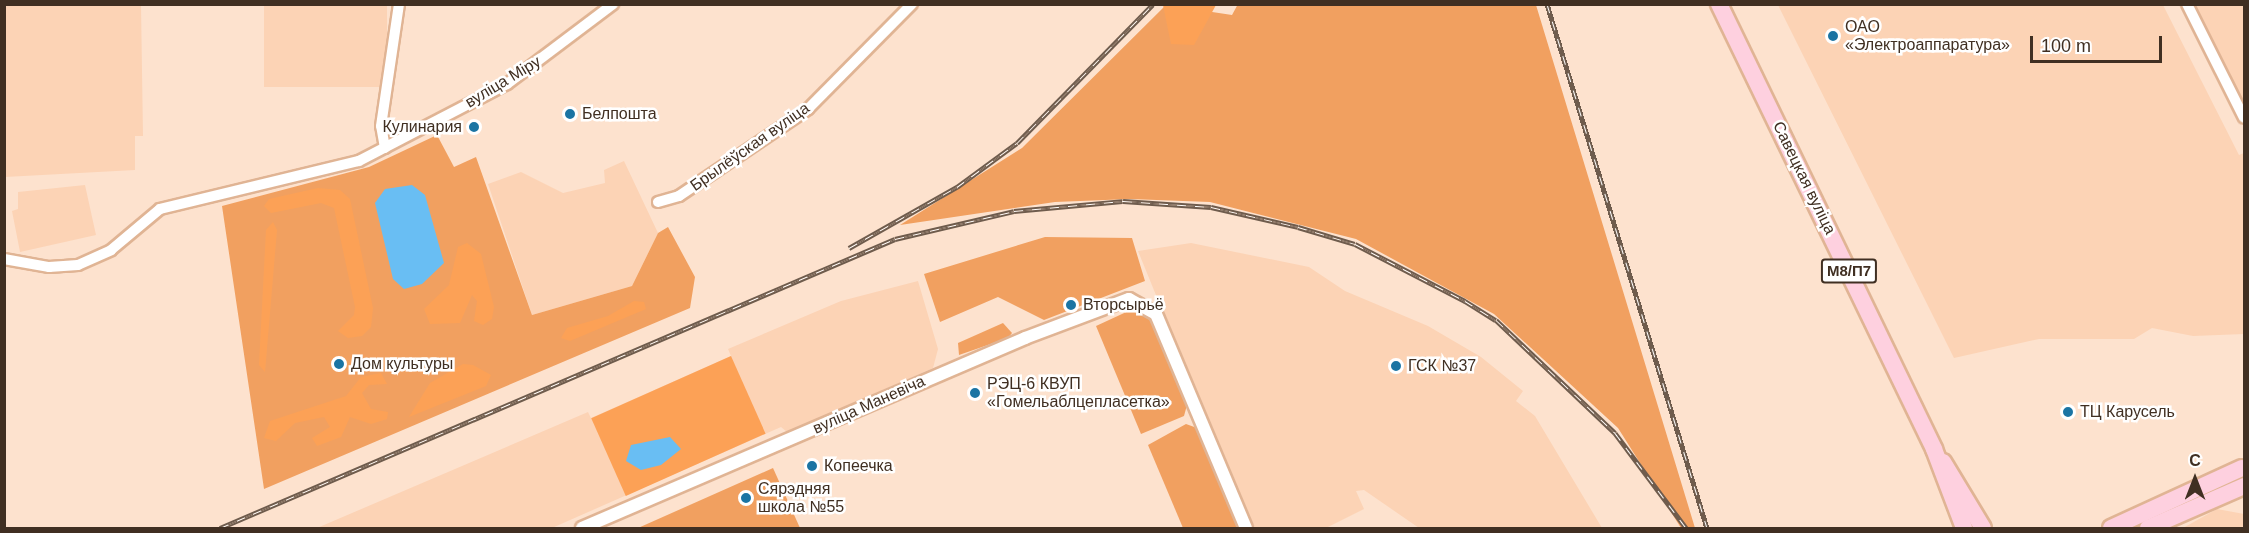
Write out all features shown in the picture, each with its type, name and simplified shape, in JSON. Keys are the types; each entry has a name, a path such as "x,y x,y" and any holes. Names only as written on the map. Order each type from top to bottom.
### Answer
{"main road":[{"name":"Савецкая вуліца","path":"1719,4 1934,449 1983,528"},
{"name":"Савецкая вуліца","path":"1934,449 1954,508 1964,528"},
{"path":"2111,528 2244,468"},
{"path":"2148,528 2244,486"},
{"path":"1954,508 1959,528"}],"street":[{"path":"385,148 381,126 399,4"},
{"name":"вуліца Міру","path":"4,259 49,267 78,264 111,250 160,209 320,174 385,148 507,84 613,4"},
{"name":"Брылёўская вуліца","path":"658,202 679,196 808,109 912,4"},
{"path":"2187,4 2244,118"},
{"name":"вуліца Маневіча","path":"590,527 1102,306 1138,301 1156,314 1246,528"}],"shaded area":[{"path":"1163,4 1216,5 1194,45 1171,44"},
{"path":"1238,4 1536,5 1695,528 1681,528 1618,428 1494,314 1356,239 1210,202 1130,199 1055,202 900,225 1022,148 1166,5 1232,15"},
{"path":"4,5 141,5 143,136 135,136 135,170 5,177"},
{"path":"264,5 387,5 387,87 264,87"},
{"path":"1778,5 2163,5 2239,155 2244,153 2244,334 2193,336 2152,328 2134,339 2039,339 1954,358"},
{"path":"2192,5 2244,5 2244,109"},
{"path":"437,135 454,167 476,157 532,315 632,286 658,233 668,227 695,277 690,308 264,489 222,206 369,167"},
{"path":"624,161 658,233 632,286 532,315 488,184 521,172 563,193 605,183 604,170"},
{"path":"85,185 96,235 20,252 12,211 18,209 18,192"},
{"path":"318,188 340,190 350,199 373,308 371,327 362,336 348,338 338,331 354,315 355,307 334,208 321,203 271,213 264,206 269,199"},
{"path":"273,222 277,230 265,372 259,365 266,230"},
{"path":"1045,237 1132,238 1145,281 1044,320 998,297 940,322 924,274"},
{"path":"467,243 481,254 494,307 492,319 483,325 474,321 477,301 472,295 460,323 430,324 424,309 449,285 458,247"},
{"path":"1191,243 1309,267 1345,291 1428,326 1481,357 1523,391 1516,401 1535,416 1602,528 1419,528 1364,490 1356,491 1364,509 1326,528 1251,528 1138,251"},
{"path":"918,281 938,349 933,368 787,432 781,427 552,528 317,528 588,412 591,418 731,356 728,349 841,301"},
{"path":"634,301 644,302 646,309 570,341 561,338 567,328 608,316"},
{"path":"1135,308 1148,314 1187,405 1184,416 1141,434 1096,326"},
{"path":"1003,323 1012,333 1008,338 959,355 958,343"},
{"path":"731,356 766,434 626,496 591,418"},
{"path":"463,364 473,365 491,375 486,386 409,417 430,383"},
{"path":"381,373 387,384 369,385 362,393 371,409 388,412 387,419 371,424 350,417 341,437 317,446 312,438 330,427 324,417 295,423 276,441 264,438 270,421 346,396 361,377"},
{"path":"1186,424 1197,428 1239,528 1183,528 1148,445"},
{"name":"Сярэдняя школа №55","path":"773,468 800,528 638,528"},
{"path":"2217,509 2244,514 2244,528 2183,528"}],"water":[{"path":"412,185 425,195 444,263 422,284 404,289 393,279 375,203 385,189"},
{"path":"670,437 681,449 661,465 641,470 626,461 631,445"}],"railway":[{"path":"849,248 957,187 1017,143 1153,4"},
{"path":"1547,4 1707,528"},
{"path":"220,528 895,239 1014,211 1123,201 1211,207 1298,227 1355,244 1465,301 1496,320 1615,433 1686,528"}],"place":[{"name":"ОАО «Электроаппаратура»","path":"1833,36"},
{"name":"Белпошта","path":"570,114"},
{"name":"Кулинария","path":"474,127"},
{"name":"Вторсырьё","path":"1071,305"},
{"name":"Дом культуры","path":"339,364"},
{"name":"ГСК №37","path":"1396,366"},
{"name":"РЭЦ-6 КВУП «Гомельаблцепласетка»","path":"975,393"},
{"name":"ТЦ Карусель","path":"2068,412"},
{"name":"Копеечка","path":"812,466"},
{"name":"Сярэдняя школа №55","path":"746,498"}]}
